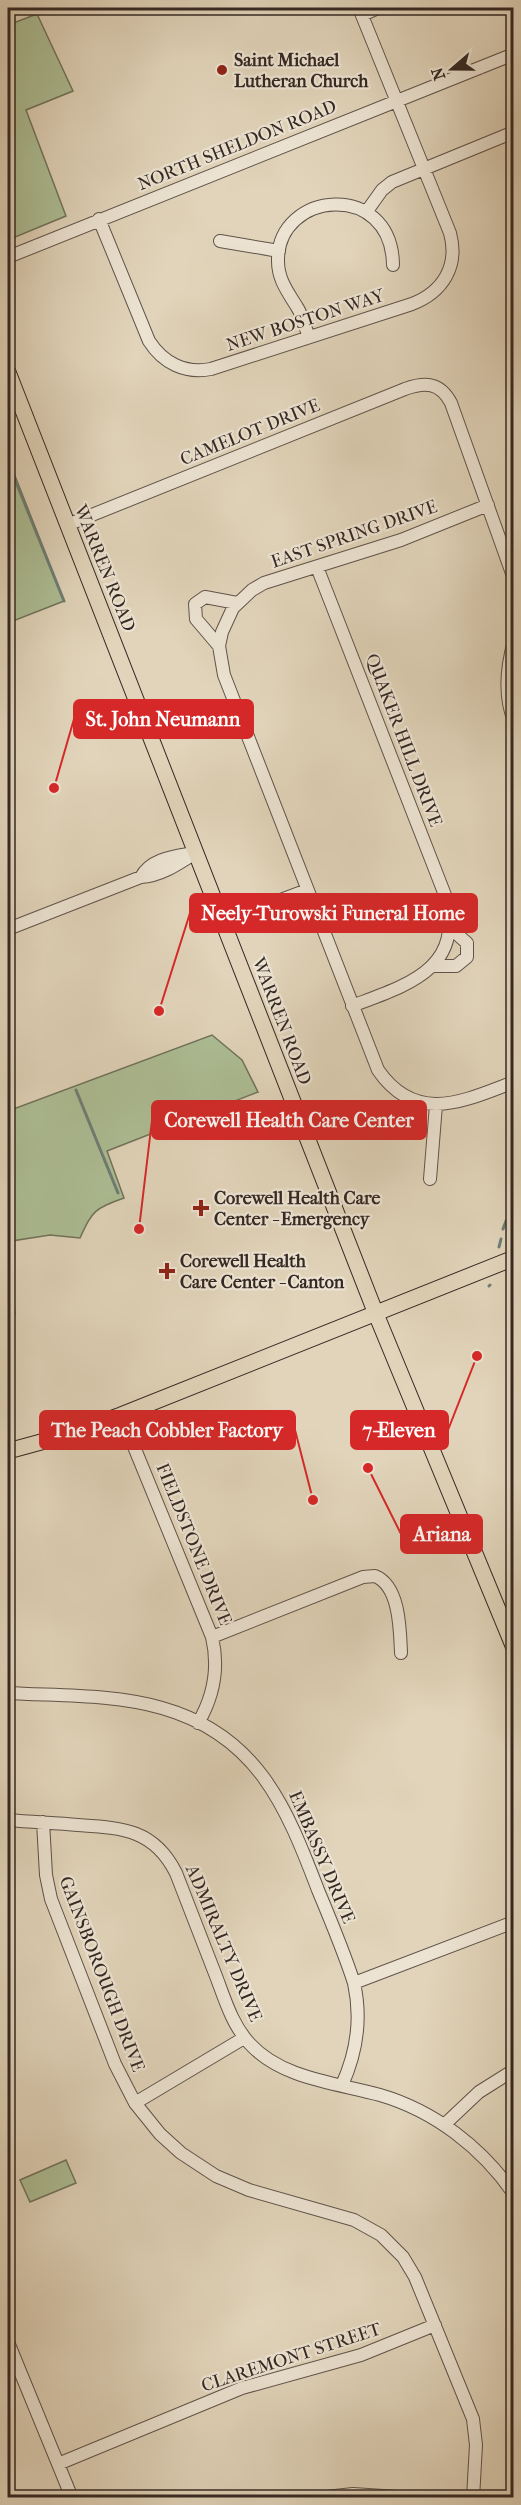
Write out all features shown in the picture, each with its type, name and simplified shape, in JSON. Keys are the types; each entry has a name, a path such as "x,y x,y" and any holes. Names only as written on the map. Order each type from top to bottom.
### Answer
{"main road":[{"name":"WARREN ROAD","path":"8,372 376,1314 513,1648"},
{"path":"8,1451 63,1436 121,1414 513,1258"}],"street":[{"path":"378,8 360,11 424,168"},
{"name":"NORTH SHELDON ROAD","path":"8,258 99,219 513,54"},
{"path":"367,212 382,190 392,182 513,132"},
{"name":"NEW BOSTON WAY","path":"99,219 149,341 160,357 178,367 194,371 211,369 412,304 426,298 439,287 452,262 452,240 424,168"},
{"path":"309,337 298,309 279,274 279,251 293,223 312,208 337,204 367,212 383,227 390,238 393,265"},
{"path":"220,241 279,251"},
{"name":"CAMELOT DRIVE","path":"67,525 405,388 423,383 446,394 488,505"},
{"path":"488,505 513,579"},
{"name":"EAST SPRING DRIVE","path":"219,646 225,621 237,603 264,583 401,540 488,505"},
{"name":"QUAKER HILL DRIVE","path":"317,567 448,906 449,927 444,946 432,966 412,983 352,1006"},
{"path":"237,603 205,597 195,604 196,619 219,646 224,675 352,1006 384,1079 408,1097 436,1105 466,1101 513,1082"},
{"path":"513,645 508,699 513,721"},
{"path":"8,929 141,877 150,877 174,867 195,853"},
{"path":"222,922 307,890"},
{"path":"432,966 456,966 467,957 467,943 449,927"},
{"path":"430,1179 436,1105"},
{"name":"FIELDSTONE DRIVE","path":"121,1414 212,1637 216,1657 214,1681 208,1704 198,1723"},
{"path":"212,1637 363,1577 375,1576 387,1585 399,1617 401,1653"},
{"name":"EMBASSY DRIVE","path":"8,1693 129,1702 162,1708 198,1723 225,1739 264,1777 282,1803 297,1835 354,1983 358,2005 357,2034 353,2058 342,2085"},
{"name":"ADMIRALTY DRIVE","path":"8,1820 126,1830 147,1839 162,1851 176,1873 232,2016 244,2038 261,2055 280,2067 402,2103 444,2125 480,2154 513,2194"},
{"name":"GAINSBOROUGH DRIVE","path":"43,1822 46,1875 51,1899 115,2064 135,2103 170,2144 216,2176 249,2190 354,2220 381,2235 396,2248 409,2265 473,2420 476,2445 473,2498"},
{"path":"354,1983 513,1922"},
{"path":"135,2103 244,2038"},
{"path":"444,2125 479,2092 513,2070"},
{"name":"CLAREMONT STREET","path":"58,2464 242,2388 361,2355 435,2325"},
{"path":"8,2342 72,2498"},
{"path":"317,2498 353,2494 413,2498"}],"green space":[{"path":"37,14 73,91 26,110 66,216 8,240 8,25"},
{"path":"8,458 64,601 8,623"},
{"path":"212,1035 242,1060 258,1092 107,1151 124,1198 100,1208 88,1221 80,1238 50,1235 12,1241 9,1269 15,1314 8,1319 8,1111"},
{"path":"66,2160 76,2183 30,2202 20,2180"}],"waterway":[{"path":"514,348 514,361"},
{"path":"8,462 64,601"},
{"path":"76,1090 118,1193"},
{"path":"503,1229 506,1221 514,1214"},
{"path":"499,1247 501,1239"}],"place":[{"name":"Saint Michael Lutheran Church","path":"222,70"},
{"name":"St. John Neumann","path":"54,788"},
{"name":"Neely-Turowski Funeral Home","path":"159,1011"},
{"name":"Corewell Health Care Center - Emergency","path":"201,1208"},
{"name":"Corewell Health Care Center","path":"139,1229"},
{"name":"Corewell Health Care Center - Canton","path":"167,1271"},
{"name":"7-Eleven","path":"477,1356"},
{"name":"Ariana","path":"368,1468"},
{"name":"The Peach Cobbler Factory","path":"313,1500"}]}
